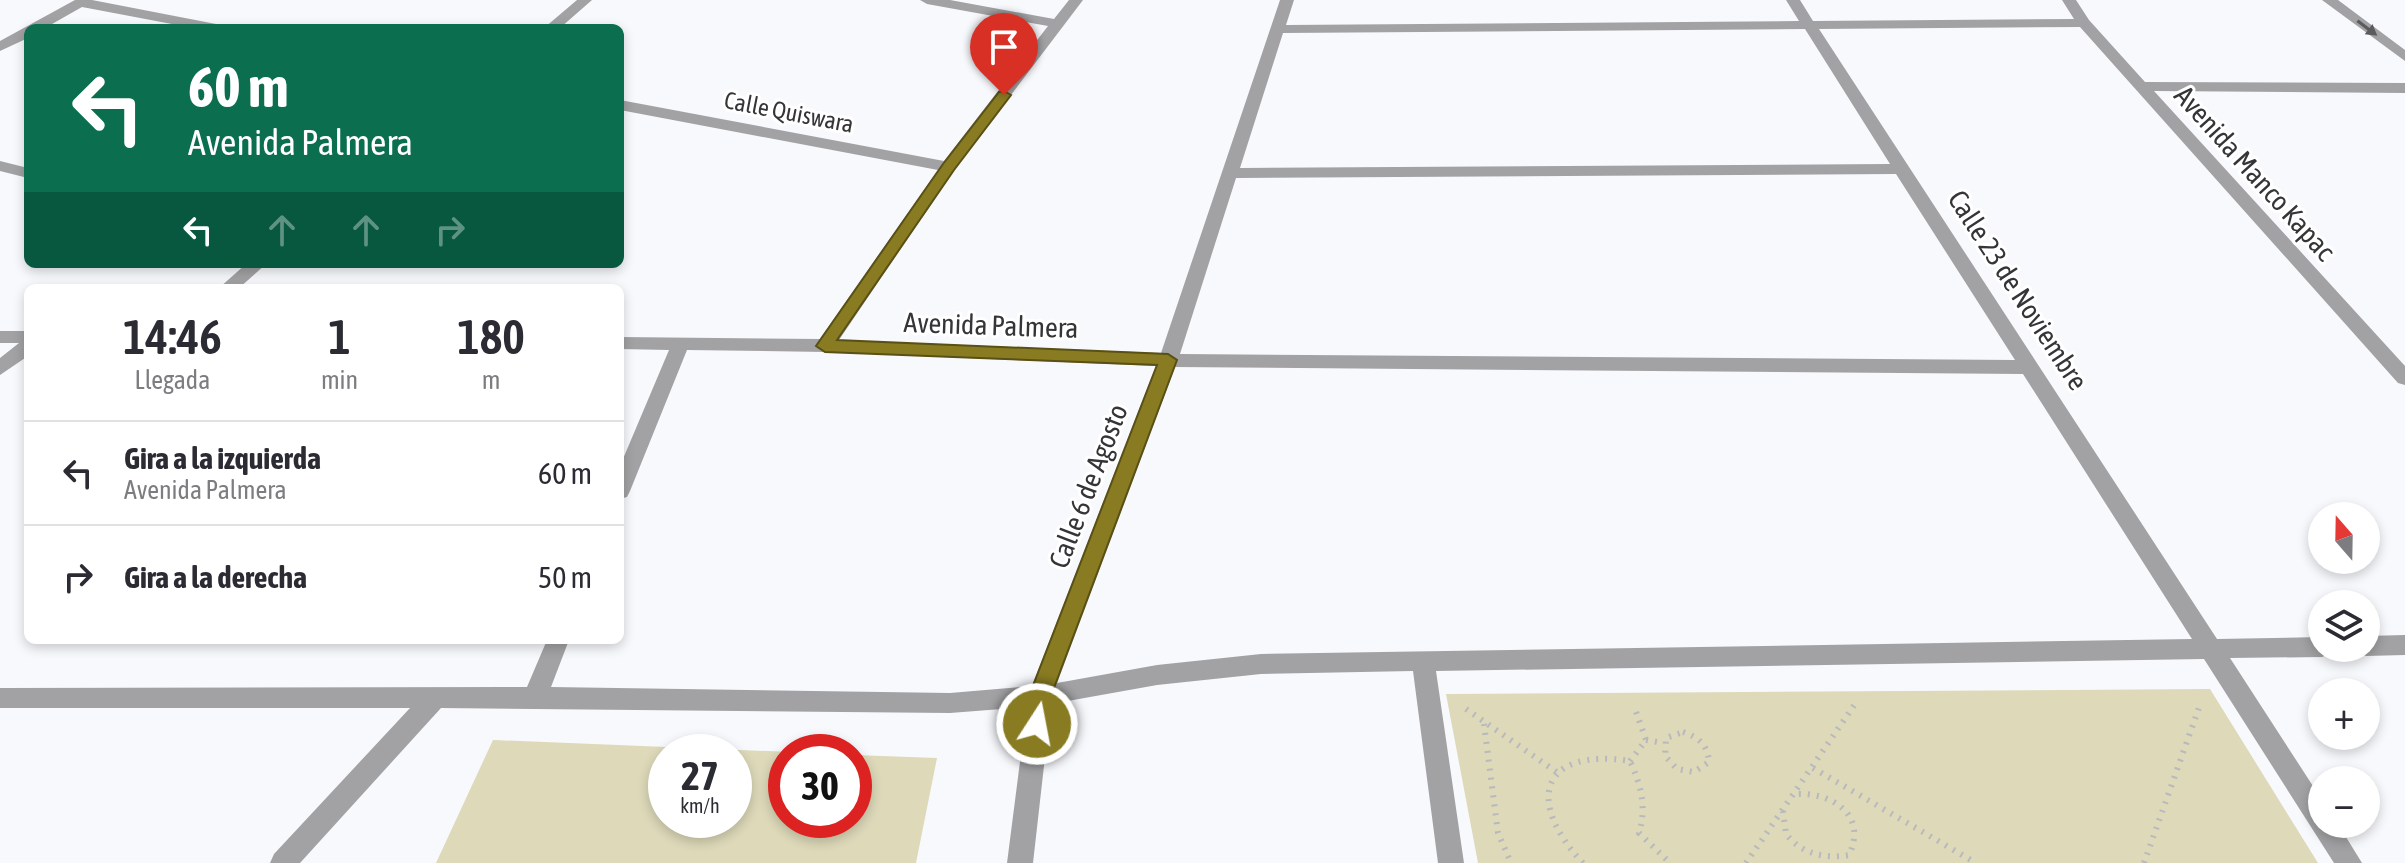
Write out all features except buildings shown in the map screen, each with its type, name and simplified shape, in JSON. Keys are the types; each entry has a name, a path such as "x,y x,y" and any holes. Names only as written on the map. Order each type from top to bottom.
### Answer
{"street":[{"path":"556,24 585,0"},
{"path":"927,0 1059,24"},
{"path":"825,346 948,167 1076,0"},
{"name":"Calle 6 de Agosto","path":"1020,863 1040,696 1168,360 1287,0"},
{"name":"Calle 23 de Noviembre","path":"1793,0 2308,800"},
{"name":"Avenida Manco Kapac","path":"2069,0 2084,23 2405,378"},
{"path":"2329,0 2405,57"},
{"path":"42,24 83,1 196,24"},
{"path":"1277,29 2084,23"},
{"path":"0,47 24,34"},
{"path":"2141,86 2405,88"},
{"name":"Calle Quiswara","path":"624,106 948,167"},
{"path":"0,166 24,172"},
{"path":"1231,173 1902,169"},
{"path":"233,284 252,268"},
{"path":"0,337 24,337"},
{"name":"Avenida Palmera","path":"624,343 825,346 1168,360 2029,367"},
{"path":"624,481 681,343"},
{"path":"0,368 24,349"},
{"path":"535,697 556,644"},
{"path":"2380,646 2405,645"},
{"path":"0,698 535,697 950,703 1040,696 1157,675 1261,664 2308,647"},
{"path":"1423,661 1451,863"},
{"path":"283,863 435,697"},
{"name":"Calle 23 de Noviembre","path":"2333,838 2349,863"}],"path":[{"path":"2144,863 2204,694"},
{"path":"1746,863 1855,704"},
{"path":"1634,706 1646,740"},
{"path":"1465,708 1558,773"},
{"path":"1484,724 1498,833 1511,863"},
{"path":"1646,740 1663,743 1677,733 1691,735 1707,749 1709,762 1700,772 1693,774 1677,769 1664,757 1663,743"},
{"path":"1630,761 1646,740"},
{"path":"1583,863 1566,848 1552,829 1549,789 1558,773 1572,762 1589,756 1630,761"},
{"path":"1630,761 1643,796 1645,814 1639,833 1667,862"},
{"path":"1813,768 1976,863"},
{"path":"1783,811 1781,820 1784,831 1801,852 1827,860 1840,860 1849,855 1857,837 1850,816 1830,799 1817,794 1795,794"},
{"path":"1484,835 1498,833"}],"shaded area":[{"path":"2210,689 2318,863 1478,863 1446,694"},
{"path":"493,740 648,746 648,838 752,838 752,750 768,751 768,838 872,838 872,756 937,758 916,863 436,863"}],"route":[{"path":"1004,95 948,167 825,346 1168,360 1040,696 1037,724"}]}
